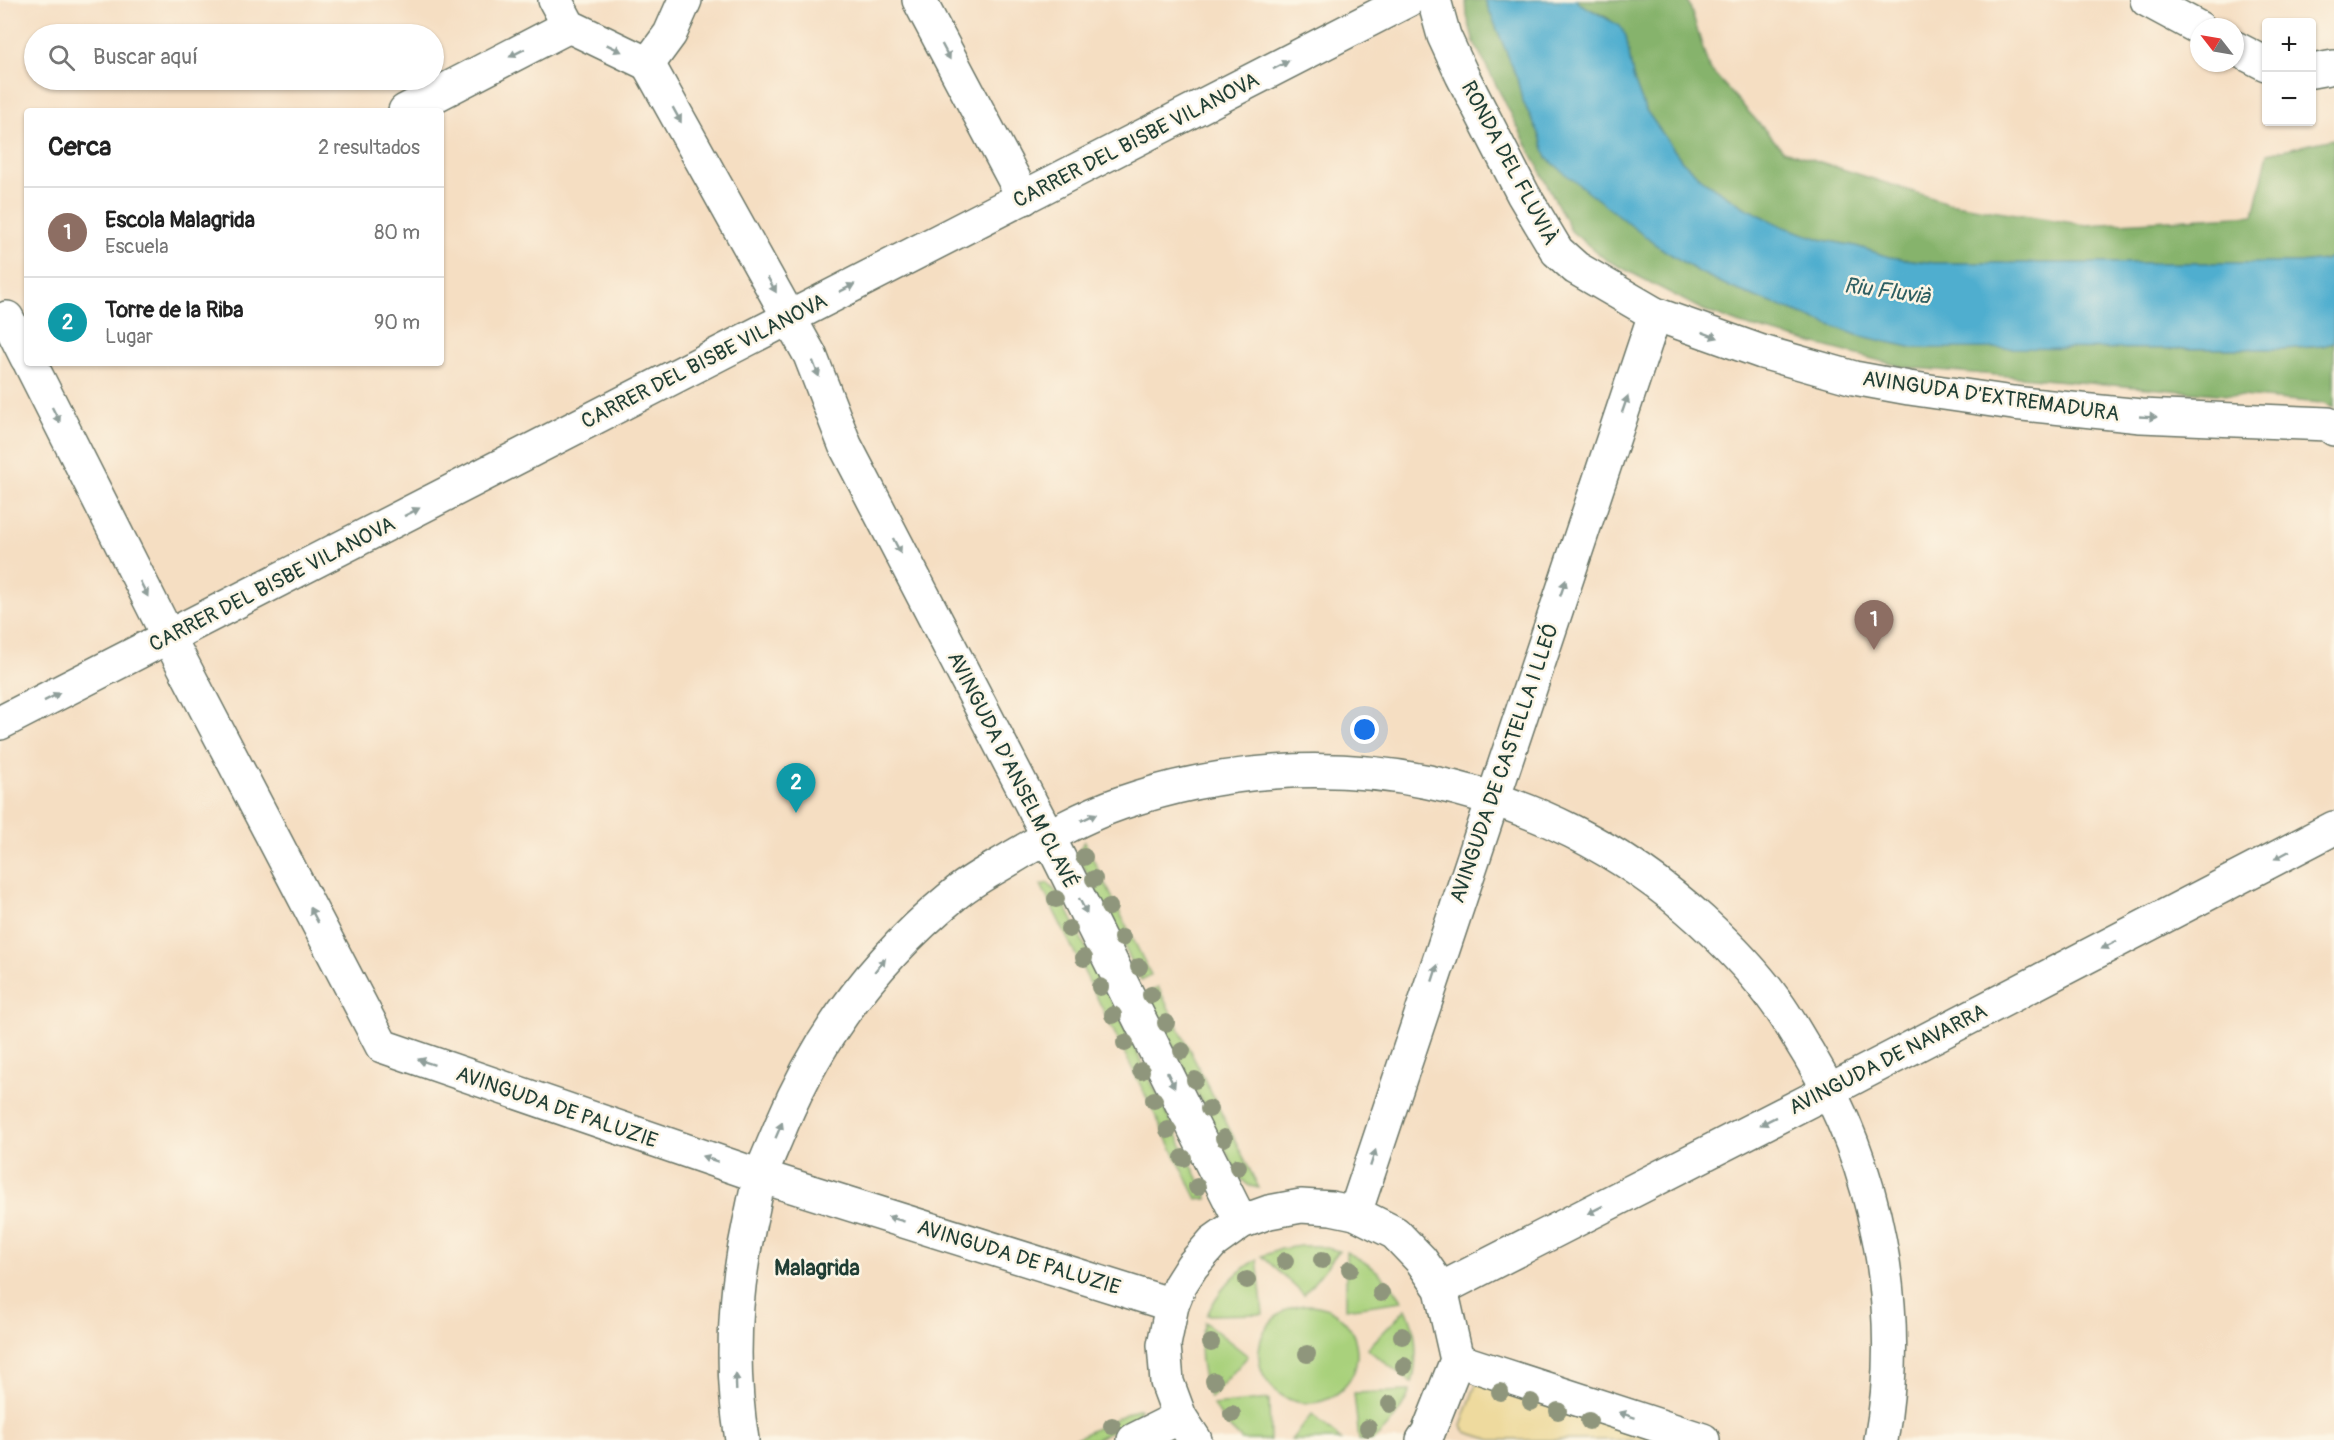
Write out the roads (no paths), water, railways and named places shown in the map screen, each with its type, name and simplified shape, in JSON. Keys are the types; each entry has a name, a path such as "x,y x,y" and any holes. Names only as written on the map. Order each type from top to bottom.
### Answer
{"street":[{"path":"444,87 562,13 648,64 670,34 685,0"},
{"path":"919,0 1024,198"},
{"name":"CARRER DEL BISBE VILANOVA","path":"0,723 1408,0"},
{"name":"RONDA DEL FLUVIÀ","path":"1434,0 1444,36 1462,75 1523,194 1557,251 1576,268 1656,314"},
{"path":"2147,0 2190,23"},
{"path":"2244,53 2262,62"},
{"name":"AVINGUDA D'ANSELM CLAVÉ","path":"648,64 810,355 850,455 1048,836 1241,1222"},
{"path":"2316,70 2334,67"},
{"path":"410,108 439,90"},
{"name":"AVINGUDA D'EXTREMADURA","path":"1656,314 1762,352 1854,378 1909,388 2013,403 2141,417 2328,424 2334,429"},
{"name":"AVINGUDA DE CASTELLA I LLEÓ","path":"1355,1213 1656,314"},
{"path":"11,316 24,350"},
{"name":"AVINGUDA DE PALUZIE","path":"32,366 169,638 382,1046 760,1176 1172,1305"},
{"path":"742,1440 736,1405 734,1328 740,1263 760,1176 799,1084 836,1020 888,955 957,892 1048,836 1116,804 1183,784 1254,772 1341,770 1408,776 1493,797 1578,833 1630,863 1679,900 1729,946 1776,1001 1830,1090 1865,1181 1882,1252 1889,1329 1885,1420 1881,1440"},
{"name":"AVINGUDA DE NAVARRA","path":"1441,1288 1830,1090 2334,828"},
{"path":"1134,1440 1187,1429 1167,1382 1164,1345 1172,1305 1180,1285 1202,1254 1213,1242 1241,1222 1269,1212 1301,1206 1331,1208 1355,1213 1395,1233 1421,1260 1441,1288 1457,1360 1434,1438"},
{"path":"1457,1360 1703,1440"}],"water":[{"name":"Riu Fluvià","path":"1485,0 1578,0 1577,2 1620,26 1626,36 1633,77 1645,109 1682,161 1705,182 1744,207 1784,227 1889,257 1934,263 2300,263 2324,260 2334,256 2334,343 2283,349 1914,348 1857,335 1732,288 1697,271 1656,245 1547,158 1539,133 1522,100 1517,78"}],"place":[{"name":"Escola Malagrida","path":"1874,650"},
{"name":"Torre de la Riba","path":"796,813"}],"district":[{"name":"Malagrida","path":"817,1267"}]}
